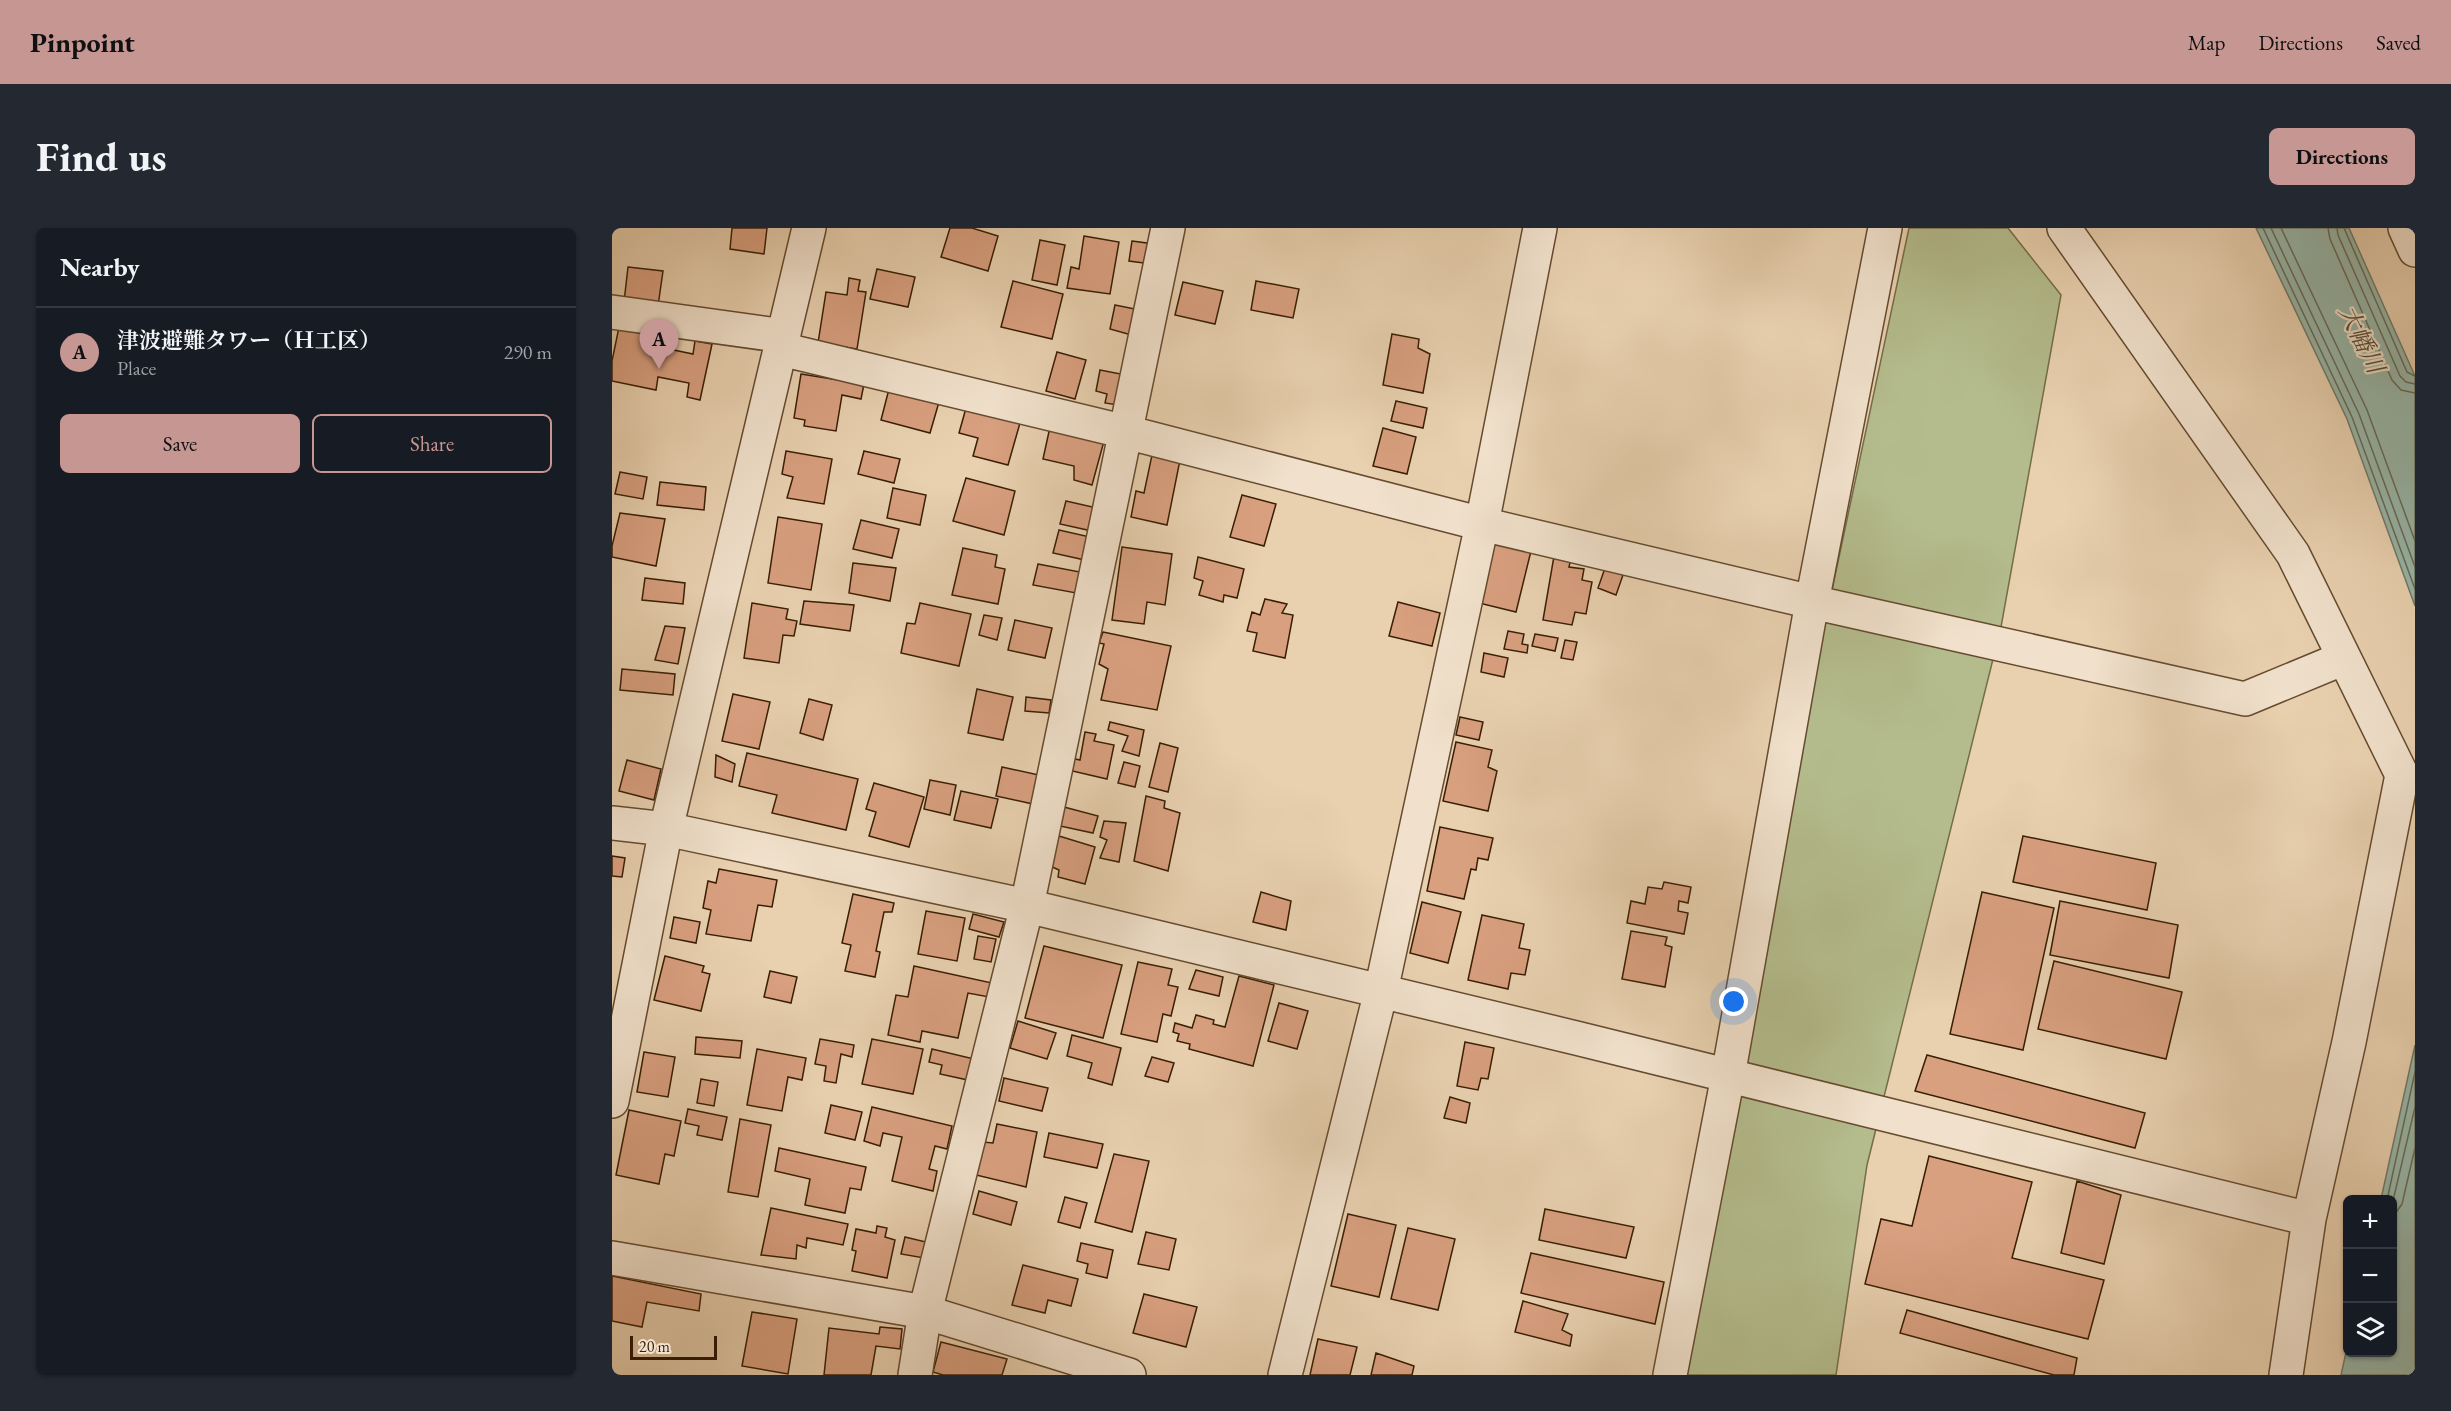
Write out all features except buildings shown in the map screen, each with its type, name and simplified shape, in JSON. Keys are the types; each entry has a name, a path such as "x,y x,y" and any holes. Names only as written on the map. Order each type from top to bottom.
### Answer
{"street":[{"path":"612,1101 666,829 809,228"},
{"path":"915,1375 925,1312 1027,906 1168,228"},
{"path":"1285,1375 1381,991 1482,524 1540,228"},
{"path":"1670,1375 1728,1076 1812,602 1885,228"},
{"path":"2064,228 2293,554 2344,658 2409,776 2309,1219 2286,1375"},
{"path":"2405,228 2415,250"},
{"path":"612,312 782,343 1482,524 1812,602 2245,699 2344,658"},
{"path":"612,823 666,829 1027,906 2309,1219"},
{"path":"612,1258 925,1312 1129,1375"}],"green space":[{"path":"1909,228 2008,228 2061,295 2001,627 1867,1165 1836,1375 1687,1375 1825,623"}],"water":[{"name":"大幡川","path":"2256,228 2349,228 2415,376 2415,606 2347,419"},
{"path":"2415,1045 2415,1375 2341,1375 2345,1357 2397,1357 2397,1195 2382,1195"}],"place":[{"name":"津波避難タワー（Ｈ工区）","path":"659,369"}]}
